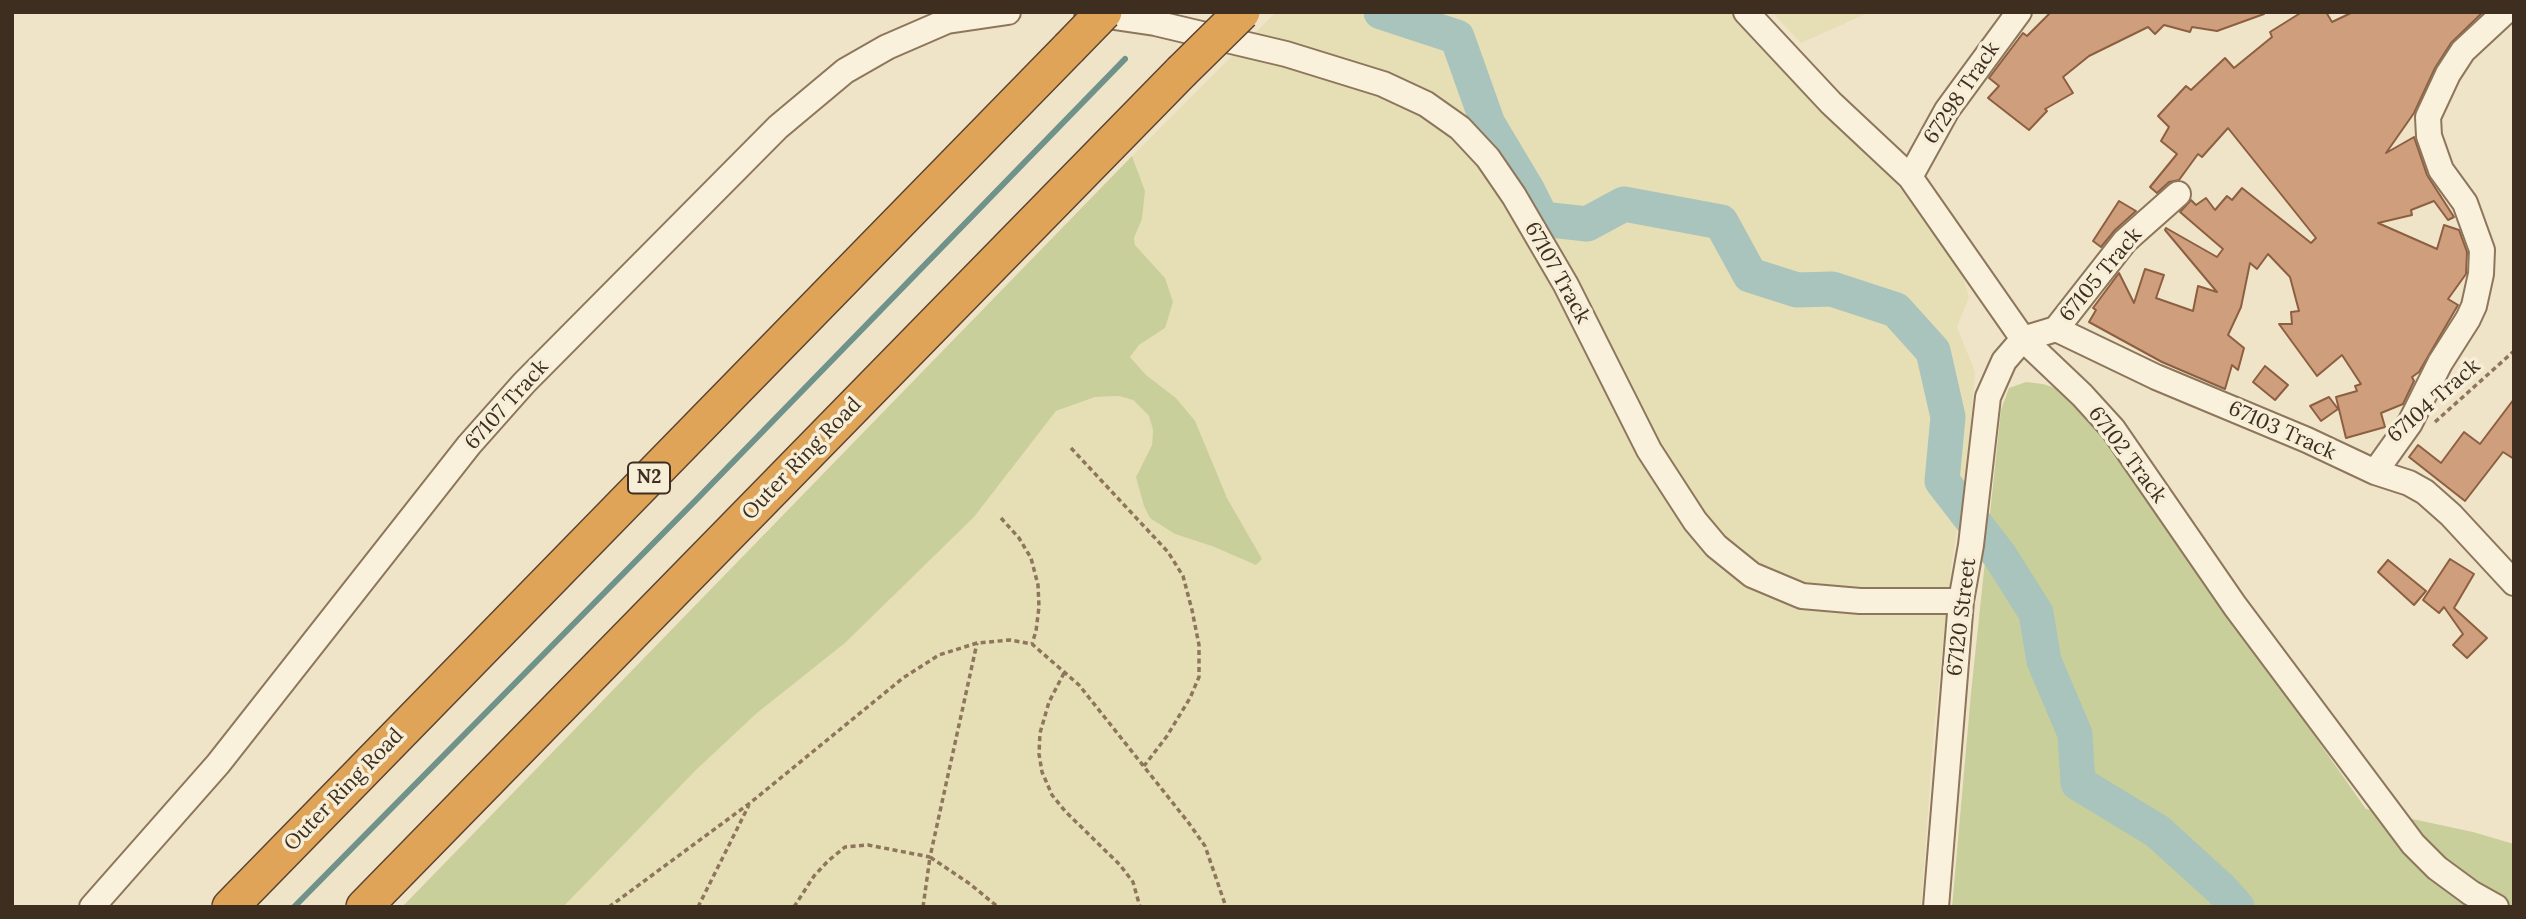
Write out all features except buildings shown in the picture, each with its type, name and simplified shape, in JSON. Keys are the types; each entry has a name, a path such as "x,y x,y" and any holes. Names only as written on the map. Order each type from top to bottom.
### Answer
{"highway":[{"name":"Outer Ring Road","path":"230,907 1104,12"},
{"name":"Outer Ring Road","path":"364,907 1242,12"}],"street":[{"name":"67107 Track","path":"92,907 218,764 469,445 514,393 778,127 845,71 887,47 947,21 1009,12"},
{"name":"67107 Track","path":"1079,12 1155,23 1286,54 1383,84 1426,104 1460,128 1488,158 1566,285 1660,469 1695,521 1716,546 1752,575 1802,596 1860,601 1961,601"},
{"name":"67102 Track","path":"1746,12 1831,103 1910,177 2023,339 2113,429 2235,607 2413,844 2437,868 2471,893 2496,907"},
{"name":"67298 Track","path":"1910,177 1947,110 2019,12"},
{"path":"2375,472 2410,423 2440,363 2474,306 2481,275 2480,242 2465,203 2441,170 2429,136 2428,117 2448,74 2463,51 2505,12"},
{"name":"67105 Track","path":"2056,329 2125,241 2178,194"},
{"path":"2023,339 2056,329"},
{"name":"67103 Track","path":"2056,329 2156,377 2307,440 2375,472 2409,483 2425,492 2451,515 2514,583"},
{"name":"67120 Street","path":"1936,907 1961,601 1971,545 1988,397 2004,360 2023,339"}],"path":[{"name":"67104 Track","path":"2435,422 2514,351"},
{"path":"1071,448 1168,552 1183,576 1192,610 1199,645 1199,677 1190,698 1144,766"},
{"path":"1000,518 1020,538 1031,558 1036,576 1039,607 1032,644"},
{"path":"609,907 750,803 903,678 939,655 977,643 1010,640 1032,644 1079,685 1205,846 1226,907"},
{"path":"923,907 930,856 977,643"},
{"path":"1064,673 1049,702 1040,733 1042,772 1052,795 1065,811 1121,865 1133,882 1140,907"},
{"path":"698,907 750,803"},
{"path":"794,907 821,869 845,847 868,845 930,856 998,907"}],"shaded area":[{"path":"1276,12 1732,12 1893,179 1962,273 1969,297 1957,327 1975,372 1967,467 1952,561 1934,728 1921,907 563,907 696,770 757,713 845,643 974,517 1056,411 1095,397 1119,396 1133,400 1149,416 1153,430 1152,445 1136,477 1175,534 1262,560 1176,398 1146,375 1130,357 1139,345 1165,328 1165,278 1135,245 1134,238 1142,219 1145,191 1132,156"},
{"path":"1772,12 1870,12 1801,43"}],"green space":[{"path":"1132,156 1145,191 1142,219 1134,238 1135,245 1165,278 1173,302 1165,328 1139,345 1130,357 1146,375 1176,398 1195,421 1227,498 1262,559 1256,565 1175,534 1150,518 1136,477 1152,445 1153,430 1149,416 1133,400 1119,396 1095,397 1056,411 974,517 845,643 757,713 696,770 563,907 402,907"},
{"path":"2026,382 2062,390 2091,418 2366,809 2473,832 2514,844 2514,907 1952,907 2001,410 2009,388"}],"waterway":[{"path":"1381,12 1457,37 1488,124 1542,219 1587,224 1624,204 1721,222 1750,275 1797,290 1832,289 1896,310 1933,351 1948,417 1942,481 2000,556 2036,613 2044,661 2075,734 2078,783 2157,831 2237,907"},
{"path":"294,907 697,499 1125,59"}]}
